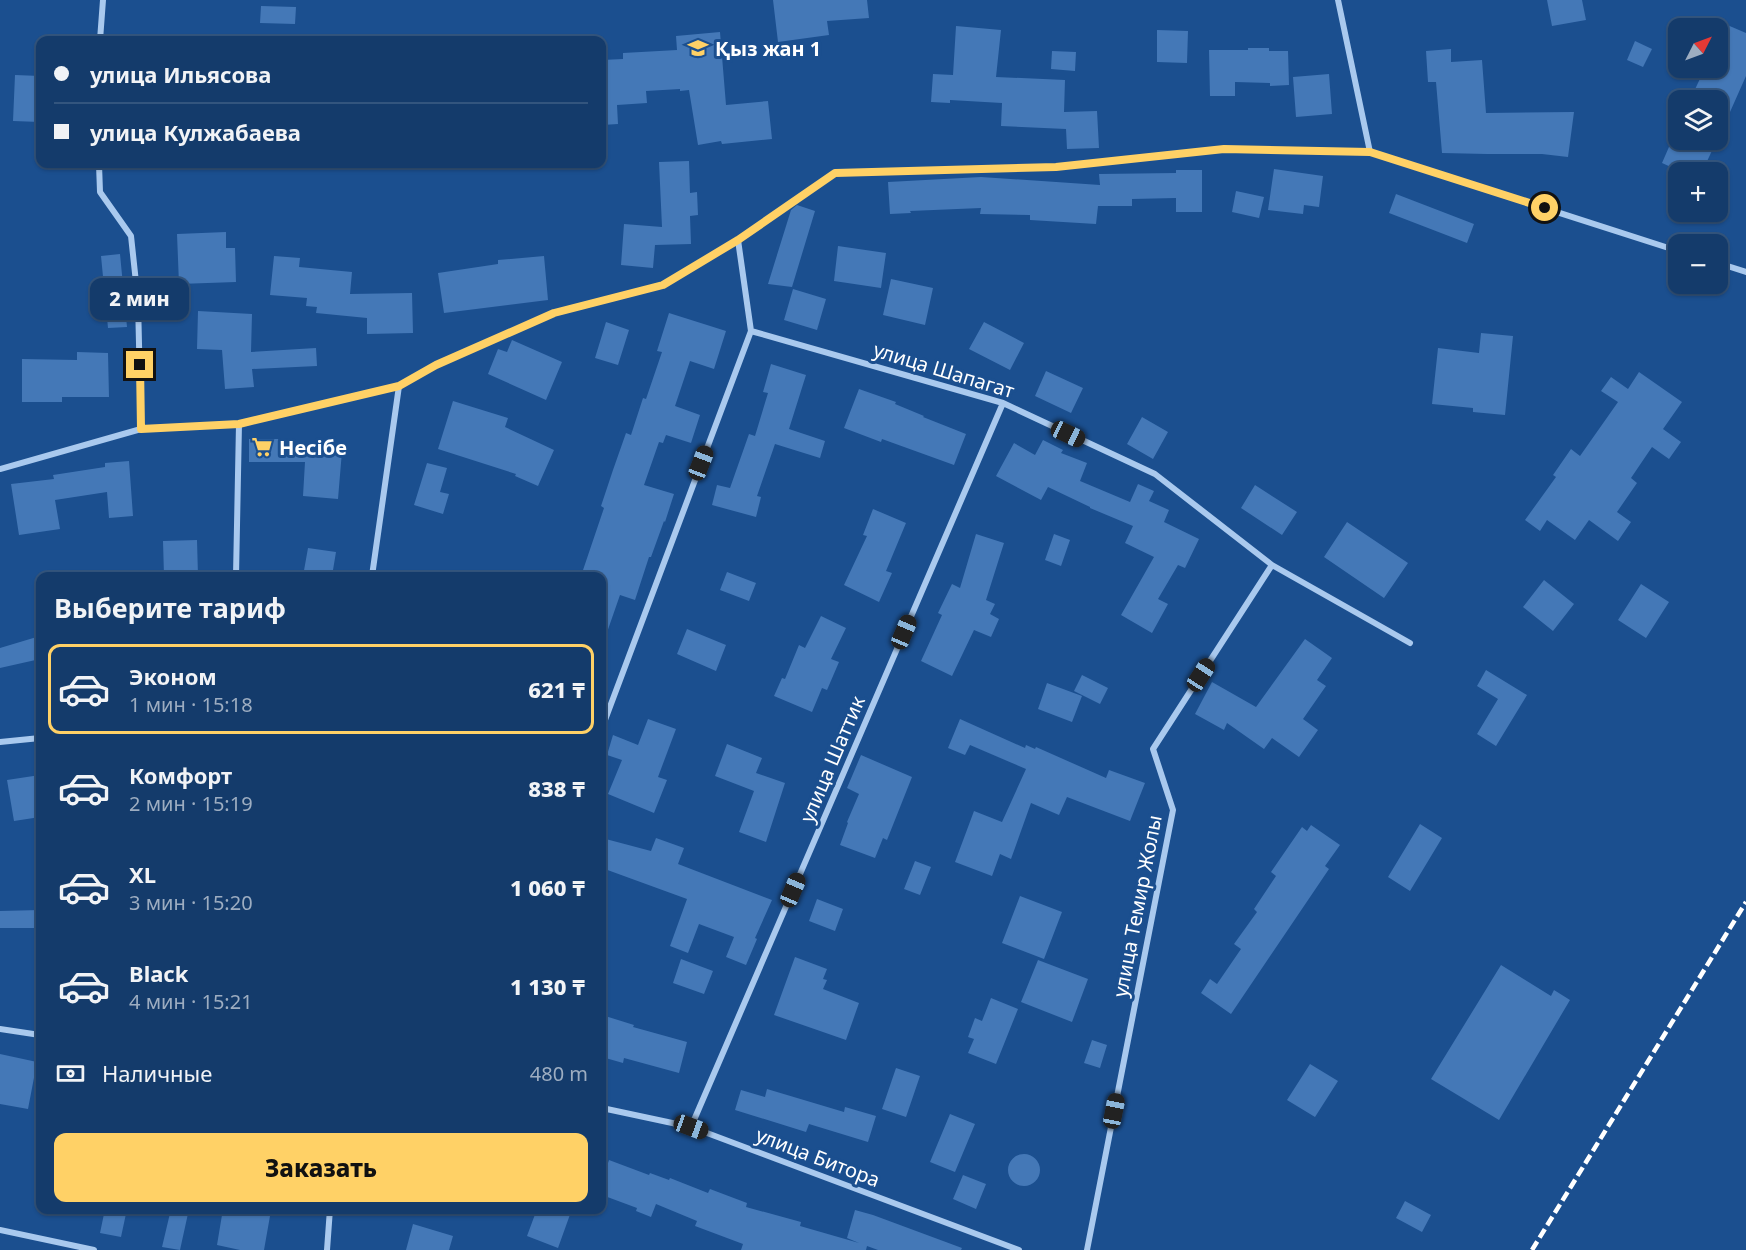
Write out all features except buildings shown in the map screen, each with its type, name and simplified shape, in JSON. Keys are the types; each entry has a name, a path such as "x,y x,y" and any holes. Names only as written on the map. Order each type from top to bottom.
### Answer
{"street":[{"path":"100,36 103,0"},
{"path":"1338,0 1370,152"},
{"path":"0,469 141,429 239,424 399,386 436,365 554,313 663,285 738,240 835,173 1056,167 1224,149 1370,152 1668,248"},
{"path":"99,168 100,192 131,236 138,302 141,429"},
{"path":"606,717 751,331 738,240"},
{"path":"1728,266 1746,272"},
{"name":"улица Шапагат","path":"751,331 1004,403 1155,474 1272,565 1410,643"},
{"path":"373,572 399,386"},
{"name":"улица Шаттик","path":"691,1127 1004,403"},
{"path":"236,572 239,424"},
{"name":"улица Темир Жолы","path":"1087,1250 1173,810 1154,749 1272,565"},
{"path":"0,742 36,738"},
{"path":"0,1029 36,1034"},
{"name":"улица Битора","path":"606,1109 691,1127 1019,1250"},
{"path":"327,1250 330,1214"},
{"path":"0,1230 94,1250"}],"railway":[{"path":"1532,1250 1746,902"}],"place":[{"name":"Қыз жан 1","path":"698,48"},
{"name":"Несібе","path":"262,447"}],"route":[{"path":"140,365 141,429 239,424 399,386 436,365 554,313 663,285 738,240 835,173 1056,167 1224,149 1370,152 1545,208"}]}
